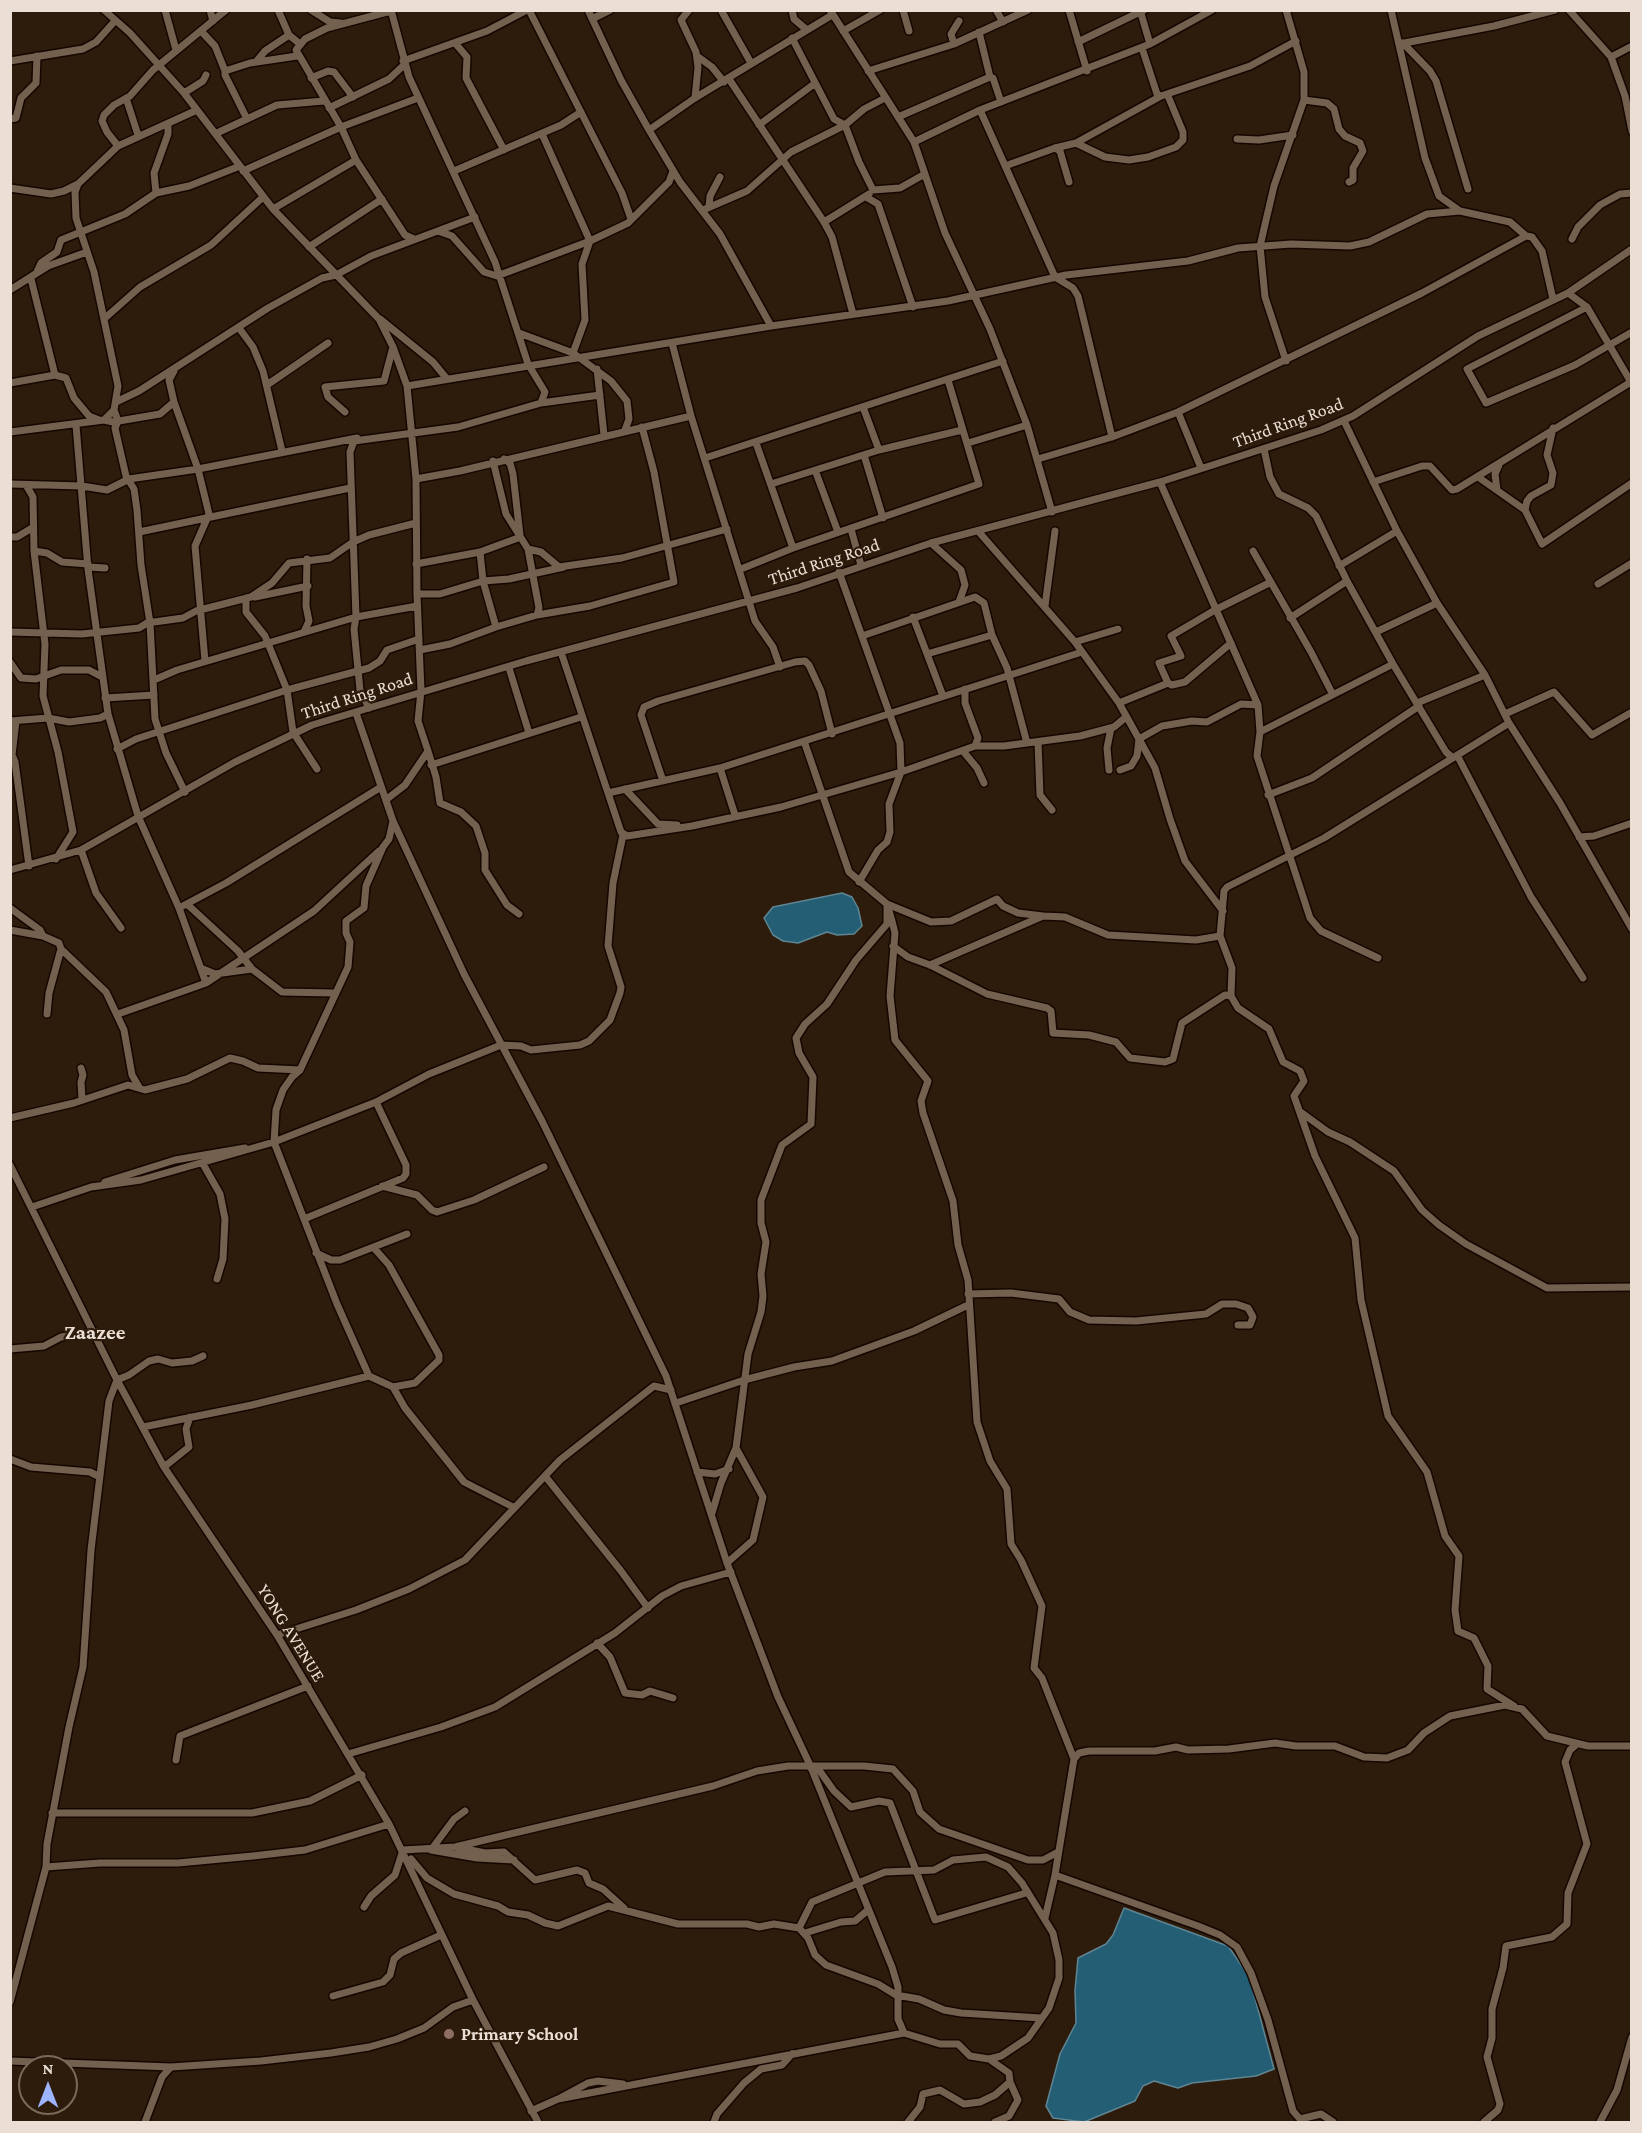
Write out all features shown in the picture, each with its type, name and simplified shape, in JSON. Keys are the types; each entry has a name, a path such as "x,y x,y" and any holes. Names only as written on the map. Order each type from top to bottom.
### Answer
{"street":[{"path":"104,10 114,22 130,33 184,93 217,133 273,209 379,319 433,362 447,379"},
{"path":"165,10 177,50"},
{"path":"210,10 213,21"},
{"path":"118,146 106,132 102,121 114,105 126,98 177,50 226,10"},
{"path":"278,10 289,35 300,44"},
{"path":"311,10 330,22 344,24"},
{"path":"329,108 389,79 403,63 487,32 528,10 622,193 631,219"},
{"path":"588,10 649,130 674,171 706,209 771,326"},
{"path":"592,19 610,10"},
{"path":"689,10 681,20 697,56 695,98"},
{"path":"721,10 751,63"},
{"path":"792,10 794,19 807,30"},
{"path":"843,31 880,10"},
{"path":"903,10 909,31"},
{"path":"996,10 1003,22"},
{"path":"868,71 954,44 1028,10"},
{"path":"1069,10 1087,71"},
{"path":"914,142 980,110 1087,71 1142,48 1212,10"},
{"path":"1286,10 1304,72 1304,100 1274,186 1260,246 1265,297 1286,361"},
{"path":"1391,10 1431,179 1439,196 1460,211"},
{"path":"1400,44 1494,26 1555,10"},
{"path":"414,238 405,235 356,160 340,127 297,56 296,50 300,44 327,28 391,11 403,63 454,171 499,276 528,364 545,392 541,403"},
{"path":"1078,42 1141,11 1150,44"},
{"path":"1571,11 1611,57 1625,96 1631,125"},
{"path":"649,130 695,98 831,13 914,142 923,175 945,233 1004,362 1038,459 1052,512"},
{"path":"954,44 951,34 959,21"},
{"path":"10,61 83,49 96,42 114,22"},
{"path":"201,31 215,46 225,75 247,119"},
{"path":"979,32 990,77 993,78 1001,102"},
{"path":"256,62 265,51 289,35"},
{"path":"792,38 834,119 845,125 873,190"},
{"path":"1005,166 1054,148 1076,143 1165,96 1250,66 1296,41"},
{"path":"455,43 467,57 466,78 504,150"},
{"path":"1400,44 1426,66 1436,81 1468,189"},
{"path":"1611,57 1632,46"},
{"path":"1142,48 1156,94 1165,96"},
{"path":"10,119 16,118 21,98 36,83 38,56"},
{"path":"225,71 256,62 297,56"},
{"path":"697,56 712,66 726,80 824,222 832,237 853,314"},
{"path":"311,78 328,71 334,72 353,97"},
{"path":"184,93 203,81 206,75"},
{"path":"898,117 990,77"},
{"path":"759,125 814,84"},
{"path":"1076,143 1105,157 1129,160 1148,158 1176,147 1183,140 1183,132 1165,96"},
{"path":"126,98 138,135"},
{"path":"10,290 31,279 41,263 57,252 61,240 125,214 156,193 189,186 242,169 340,127 418,98"},
{"path":"706,209 747,191 791,152 845,125 864,109 885,98"},
{"path":"217,133 277,105 324,100"},
{"path":"1304,100 1327,103 1334,109 1339,129 1345,136 1359,143 1363,151 1353,168 1353,180 1349,182"},
{"path":"10,188 51,194 78,184 118,146 197,110"},
{"path":"980,110 1055,277 1073,288 1082,307 1112,437"},
{"path":"454,171 542,134 581,112"},
{"path":"156,193 154,173 168,134 168,124"},
{"path":"542,134 590,241 582,264 585,320 576,355"},
{"path":"1237,139 1259,140 1293,135"},
{"path":"1054,148 1060,151 1069,182"},
{"path":"273,209 356,160"},
{"path":"438,231 458,241 484,272 499,276 590,241 631,219 669,182 674,171"},
{"path":"824,222 866,197 873,190 900,188 923,175"},
{"path":"706,209 720,177"},
{"path":"78,184 75,202 118,386 115,406 118,421 115,428 126,476 134,489 150,623 155,719 166,753 185,792"},
{"path":"1572,239 1578,227 1600,206 1620,194 1632,193"},
{"path":"866,197 878,204 913,307"},
{"path":"104,319 140,287 211,245 263,198"},
{"path":"309,247 382,199"},
{"path":"407,386 576,355 913,307 1055,277 1188,261 1215,253 1260,246 1350,246 1369,242 1426,214 1460,211 1510,222 1526,236 1532,237 1542,251 1553,299"},
{"path":"101,420 115,406 322,278 336,275 414,238 474,217"},
{"path":"1038,459 1112,437 1178,412 1422,293 1526,236"},
{"name":"Third Ring Road","path":"10,870 81,850 138,816 292,732 421,691 750,602 931,543 1160,482 1344,421 1478,336 1568,293 1632,249"},
{"path":"37,272 59,261 87,252"},
{"path":"31,279 56,375"},
{"path":"1373,482 1422,466 1430,466 1452,490 1499,465 1553,428 1631,383 1587,307 1568,293"},
{"path":"100,304 118,305"},
{"path":"1587,307 1467,369 1486,403 1527,384 1552,376 1632,332"},
{"path":"379,319 393,347 407,386 412,433 416,479 416,564 421,691 418,721 436,777 440,803 461,812 476,826 485,853 485,870 507,904 519,914"},
{"path":"239,328 253,347 267,385 282,451"},
{"path":"519,333 576,355 597,369 627,401 629,419 625,430"},
{"path":"672,343 691,416 741,569 755,621 773,647 780,667"},
{"path":"267,385 328,344"},
{"path":"345,412 328,397 325,387 384,381 393,347"},
{"path":"705,458 1004,362"},
{"path":"175,369 169,380 174,402 198,469 209,514 195,546 205,661"},
{"path":"597,369 604,435"},
{"path":"10,383 56,375 66,378 74,398 89,416 101,420"},
{"path":"160,378 169,380"},
{"path":"741,569 793,548 979,484 948,380"},
{"path":"10,484 82,486 107,490 129,479 198,469 357,438 458,427 541,403 600,395"},
{"path":"10,432 101,420 118,421 160,414 174,402"},
{"path":"863,407 879,450"},
{"path":"1178,412 1201,468"},
{"path":"416,479 460,471 493,461 691,416"},
{"path":"1344,421 1397,531 1437,603 1485,675 1509,723 1632,929"},
{"path":"76,425 88,565 108,714 138,816 179,908 203,969 206,983"},
{"path":"968,443 1027,425"},
{"path":"420,650 450,644 538,612 547,614 670,585 675,578 642,427"},
{"path":"1525,510 1531,496 1551,485 1553,472 1547,455 1553,428"},
{"path":"771,484 879,450 962,430"},
{"path":"357,438 350,452 356,617 354,629 362,698 369,708"},
{"path":"756,443 793,548"},
{"path":"1264,449 1270,477 1279,494 1308,508 1316,516 1339,566 1393,664 1446,752 1455,756 1531,897 1583,978"},
{"path":"864,455 883,518"},
{"path":"416,564 480,552 518,538 520,534 513,474 510,462 504,459"},
{"path":"493,461 506,514 528,549 538,612"},
{"path":"1497,490 1495,474 1499,465"},
{"path":"815,470 838,532"},
{"path":"1478,477 1525,510 1541,542 1545,544 1632,483"},
{"path":"1160,482 1258,705 1260,732 1257,756 1310,918 1321,931 1378,958"},
{"path":"26,485 33,497 34,551 43,631 43,696 58,752 74,832 56,858"},
{"path":"33,497 43,485"},
{"path":"139,532 351,488"},
{"path":"317,769 292,732 287,690 265,636 246,612 249,598 272,583 289,562 330,558 353,542 416,523"},
{"path":"10,537 17,537 33,528"},
{"path":"851,528 861,565"},
{"path":"417,594 440,594 483,581 509,579 622,558 667,543 727,529"},
{"path":"978,531 1075,642 1119,703 1155,768 1185,861 1224,911"},
{"path":"1045,606 1055,531"},
{"path":"1339,566 1397,531"},
{"path":"931,543 961,570 965,585 959,602"},
{"path":"528,549 542,552 559,567 564,567"},
{"path":"34,551 47,553 70,564 105,568"},
{"path":"1253,551 1332,693"},
{"path":"480,552 483,581 496,627"},
{"path":"303,632 309,621 306,606 307,559"},
{"path":"1598,584 1632,563"},
{"path":"839,572 900,743 901,772 889,804 890,832 887,842 878,850 860,882"},
{"path":"1290,618 1347,581"},
{"path":"1168,683 1158,663 1181,656 1171,636 1215,610 1271,582"},
{"path":"10,632 96,633 140,628 150,623 183,618 202,610 249,598 308,586"},
{"path":"862,636 975,597 984,603 992,634 1009,675 1027,743"},
{"path":"1376,632 1437,603"},
{"path":"154,680 205,661 356,617 417,606"},
{"path":"913,617 943,696"},
{"path":"1075,642 1118,629"},
{"path":"927,654 992,634"},
{"path":"117,749 160,732 287,690 369,668 380,661 387,650 419,639"},
{"path":"1119,703 1168,683 1172,685 1185,682 1232,643"},
{"path":"91,1187 141,1180 274,1142 376,1102 429,1074 501,1046 520,1046 531,1050 580,1045 595,1037 610,1020 621,987 608,946 613,883 623,835 581,717 561,652"},
{"path":"608,793 720,768 1082,652"},
{"path":"663,782 641,715 644,707 658,701 805,661 821,691 832,734"},
{"path":"10,662 21,678 36,679 61,670 89,670 102,677"},
{"path":"1260,732 1291,718 1332,693 1393,664"},
{"path":"509,668 529,734"},
{"path":"1268,795 1312,778 1418,705 1485,675"},
{"path":"965,689 965,703 978,738 975,746"},
{"path":"1505,714 1554,692 1592,735 1632,712"},
{"path":"105,698 154,695"},
{"path":"1139,739 1162,726 1192,721 1207,722 1241,705 1258,705"},
{"path":"356,713 393,821 501,1046 547,1130 671,1390 727,1563 778,1697 811,1767 892,1967 898,1988 896,1995 898,2019 904,2033"},
{"path":"29,866 15,762 12,755 13,721 48,718 69,722 100,718 108,714"},
{"path":"431,765 504,739 529,734 581,717"},
{"path":"623,835 692,826 821,796 901,772 975,746 1038,742 1111,728 1126,717"},
{"path":"1509,723 1324,838 1290,853 1227,887 1224,891 1220,936 1232,968 1231,996 1238,1008 1269,1029 1283,1062 1300,1071 1304,1081 1294,1096 1302,1113 1315,1156 1355,1238 1361,1300 1388,1416 1427,1472 1446,1536 1459,1556 1455,1610 1458,1631 1474,1638 1488,1666 1487,1689 1529,1714 1547,1736 1576,1744 1612,1748 1632,1746"},
{"path":"1109,770 1107,748 1111,728"},
{"path":"1120,770 1131,766 1137,756 1139,739"},
{"path":"804,741 849,872 887,904 932,922 951,921 997,899 1003,906 1018,913 1065,917 1108,935 1196,940 1220,936"},
{"path":"1038,742 1040,795 1052,810"},
{"path":"387,799 405,785 428,751"},
{"path":"963,751 977,768 984,783"},
{"path":"720,768 735,815"},
{"path":"179,908 188,905 381,787"},
{"path":"625,789 658,824 692,826"},
{"path":"118,1014 206,983 314,911 382,847 389,839 393,821"},
{"path":"1579,837 1594,836 1632,823"},
{"path":"369,1376 316,1253 274,1142 276,1110 283,1090 300,1070 351,956 346,921 364,908 366,886 382,847"},
{"path":"81,850 96,893 121,928"},
{"path":"887,904 895,933 890,996 895,1040 928,1082 921,1106 953,1201 958,1245 968,1280 977,1422 990,1461 1007,1489 1009,1538 1042,1606 1034,1668 1042,1678 1074,1759"},
{"path":"712,1513 721,1483 729,1469 736,1448 748,1354 761,1312 766,1242 761,1223 761,1200 782,1145 811,1124 813,1077 799,1053 796,1038 805,1024 827,1004 856,960 887,924 887,904"},
{"path":"188,905 244,958 252,969 282,992 334,993"},
{"path":"10,908 40,930 43,936"},
{"path":"930,965 952,953 1043,916"},
{"path":"10,930 55,939 61,949 97,981 118,1014 132,1075 139,1087"},
{"path":"893,946 908,957 930,965 987,994 1047,1008 1051,1011 1053,1033 1089,1035 1116,1042 1130,1058 1148,1061 1165,1062 1173,1059 1182,1023 1225,995 1231,996"},
{"path":"46,1014 61,949"},
{"path":"203,969 219,974 252,969"},
{"path":"10,1118 82,1100 128,1085 145,1090 187,1079 230,1058 258,1068 300,1070"},
{"path":"81,1068 82,1100"},
{"path":"304,1219 403,1178 408,1171 376,1102"},
{"path":"1302,1113 1328,1132 1350,1142 1394,1171 1422,1210 1439,1225 1466,1244 1547,1288 1632,1287"},
{"path":"32,1207 175,1161 229,1149 256,1148"},
{"path":"203,1164 220,1194 225,1219 223,1259 217,1279"},
{"name":"YONG AVENUE","path":"10,1165 117,1380 164,1467 277,1635 390,1824 473,2000 538,2122"},
{"path":"382,1186 422,1197 427,1206 437,1212 474,1200 544,1167"},
{"path":"316,1253 331,1260 340,1260 407,1234"},
{"path":"143,1427 369,1376 393,1387 415,1383 439,1360 439,1355 389,1264 374,1248"},
{"path":"968,1294 1011,1293 1059,1299 1070,1312 1089,1320 1136,1322 1206,1314 1222,1304 1236,1304 1248,1308 1253,1317 1250,1325 1238,1325"},
{"path":"676,1404 744,1380 794,1367 832,1361 914,1332 968,1305"},
{"path":"10,1349 44,1346 61,1336 95,1332"},
{"path":"10,2002 24,1960 46,1867 46,1844 86,1651 87,1604 98,1476 109,1401 117,1380 129,1375 149,1361 158,1359 172,1363 192,1361 203,1356"},
{"path":"277,1635 356,1610 409,1589 430,1576 465,1560 560,1460 654,1386 671,1390"},
{"path":"393,1387 405,1408 456,1474 484,1494 513,1507"},
{"path":"164,1467 189,1447 186,1430 190,1417"},
{"path":"727,1563 736,1553 748,1548 753,1540 763,1497 736,1448"},
{"path":"10,1458 31,1467 90,1472 98,1476"},
{"path":"90,1472 100,1463"},
{"path":"697,1472 715,1474 729,1469"},
{"path":"545,1476 648,1608"},
{"path":"348,1754 441,1727 495,1707 624,1628 648,1608 681,1586 731,1572"},
{"path":"597,1643 610,1657 625,1693 642,1695 650,1692 674,1698"},
{"path":"176,1760 180,1736 308,1686"},
{"path":"1045,1918 1055,1875 1074,1759 1079,1753 1155,1751 1176,1746 1188,1750 1229,1749 1275,1743 1296,1746 1335,1746 1364,1757 1387,1758 1408,1750 1424,1733 1450,1716 1514,1706"},
{"path":"1484,2122 1498,2110 1500,2104 1486,2057 1492,2038 1492,2008 1503,1968 1506,1946 1552,1936 1567,1924 1568,1893 1587,1844 1565,1762 1566,1756 1576,1744"},
{"path":"403,1850 455,1847 713,1786 757,1771 811,1767 893,1769 913,1791 920,1812 939,1829 1028,1860 1043,1860 1058,1852"},
{"path":"811,1767 819,1770 834,1791 851,1807 879,1801 890,1803 935,1920 1026,1893"},
{"path":"52,1813 252,1813 310,1801 362,1775"},
{"path":"431,1850 454,1819 465,1811"},
{"path":"46,1867 100,1863 178,1863 268,1854 333,1843 390,1824"},
{"path":"455,1847 485,1853 504,1852 536,1880 578,1870 585,1873 589,1883 603,1889 628,1912"},
{"path":"403,1850 427,1878 454,1893 558,1926 608,1906 678,1924 747,1924 759,1927 774,1924 802,1930 855,1921 868,1910"},
{"path":"364,1907 370,1896 395,1875 403,1850"},
{"path":"431,1850 477,1858 514,1860"},
{"path":"531,2111 588,2083 598,2081 634,2084 904,2033 940,2044 958,2044 970,2056 989,2058 1001,2056 1028,2038 1049,2008 1059,1978 1053,1933 1026,1893 1022,1883 1008,1868 986,1857 953,1860 934,1870 885,1872 812,1902 802,1930 815,1955 826,1965 878,1984 896,1995 928,2001 944,2010 1041,2018"},
{"path":"1055,1875 1198,1926 1220,1935 1237,1947 1251,1973 1268,2020 1293,2111 1300,2118 1321,2114 1333,2122"},
{"path":"333,1996 383,1982 390,1975 394,1959 400,1953 441,1935"},
{"path":"10,2061 171,2067 261,2061 369,2047 424,2028 453,2007 473,2000"},
{"path":"1600,2122 1617,2090 1632,2037"},
{"path":"714,2122 717,2114 744,2083 760,2069 782,2065 792,2053"},
{"path":"989,2058 1009,2073 1010,2082 1018,2100 1009,2119 995,2122"},
{"path":"145,2122 162,2077 171,2067"},
{"path":"908,2122 920,2107 923,2094 940,2090 964,2104 995,2095 1010,2082"}],"water":[{"path":"842,893 852,897 858,908 862,926 854,934 837,935 827,932 798,943 783,941 773,935 764,918 773,907"},
{"path":"1124,1908 1228,1946 1249,1976 1274,2069 1256,2076 1192,2083 1178,2088 1154,2081 1143,2086 1135,2101 1084,2122 1053,2118 1046,2106 1060,2054 1076,2023 1075,1990 1078,1958 1106,1944 1113,1935"}],"place":[{"name":"Primary School","path":"449,2034"}],"district":[{"name":"Zaazee","path":"95,1333"}]}
